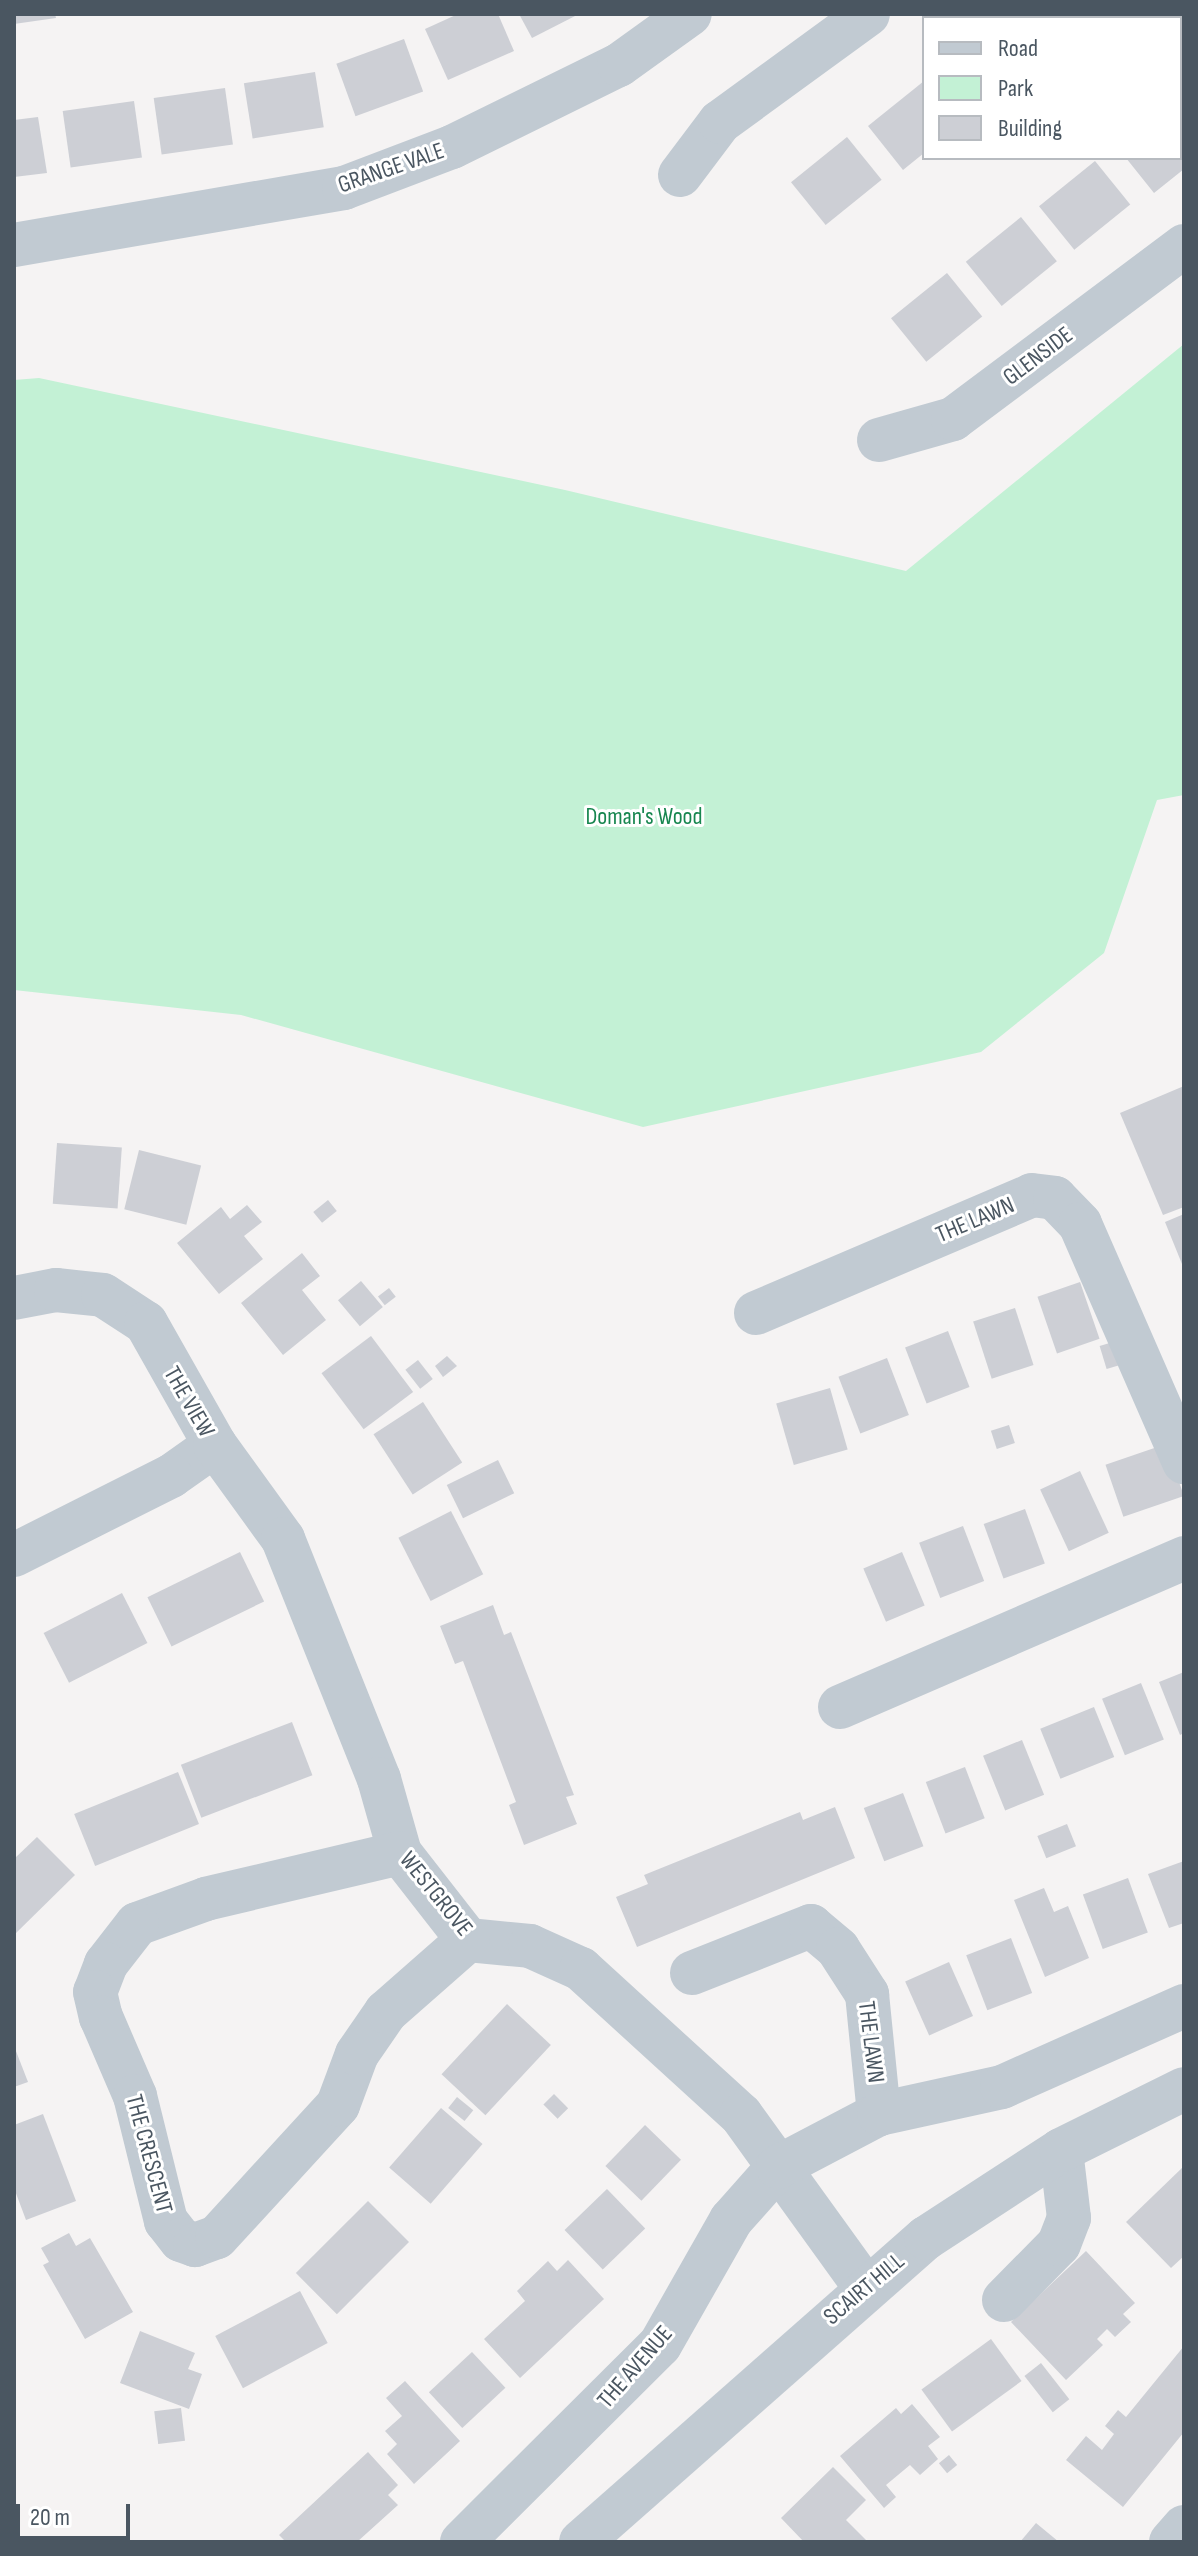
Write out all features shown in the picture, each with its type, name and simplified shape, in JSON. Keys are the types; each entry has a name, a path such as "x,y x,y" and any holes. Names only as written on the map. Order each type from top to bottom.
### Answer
{"street":[{"name":"GRANGE VALE","path":"14,245 344,188 452,147 619,65 690,14"},
{"path":"680,175 720,122 868,14"},
{"name":"GLENSIDE","path":"879,440 953,419 1184,246"},
{"name":"THE LAWN","path":"756,1313 1032,1195 1055,1198 1080,1224 1184,1462"},
{"name":"THE VIEW","path":"14,1298 56,1290 103,1295 146,1323 215,1445 171,1476 14,1555"},
{"name":"WESTGROVE","path":"215,1445 283,1539 379,1779 400,1853 468,1940 530,1946 581,1969 741,2115 865,2287"},
{"path":"840,1707 1184,1558"},
{"name":"THE CRESCENT","path":"400,1853 206,1899 137,1924 106,1964 95,1992 101,2017 135,2096 166,2221 181,2240 195,2245 217,2237 338,2105 357,2054 386,2012 468,1940"},
{"name":"THE LAWN","path":"692,1973 811,1926 838,1949 867,1994 879,2114"},
{"name":"THE LAWN","path":"778,2167 879,2114 1002,2087 1184,2006"},
{"name":"SCAIRT HILL","path":"581,2542 865,2287 926,2238 1061,2150 1184,2089"},
{"path":"1004,2300 1059,2244 1069,2218 1061,2150"},
{"name":"THE AVENUE","path":"462,2542 660,2345 731,2220 778,2167"},
{"path":"1171,2542 1184,2527"}],"green space":[{"name":"Doman's Wood","path":"1184,344 1184,795 1157,800 1104,953 981,1052 643,1127 241,1015 14,990 14,380 39,378 565,490 906,571"}],"building":[{"path":"14,14 55,14 56,18 14,24"},
{"path":"458,14 498,14 514,51 448,80 425,29"},
{"path":"519,14 579,14 532,38"},
{"path":"1017,14 1107,14 1104,16"},
{"path":"404,39 423,92 355,116 336,64"},
{"path":"315,72 324,127 253,139 244,83"},
{"path":"922,83 922,155 903,170 868,126"},
{"path":"225,88 233,144 162,154 154,98"},
{"path":"134,101 142,157 71,167 63,111"},
{"path":"38,117 47,173 14,177 14,120"},
{"path":"847,137 882,180 826,225 791,182"},
{"path":"1182,140 1184,169 1154,193 1128,160 1182,160"},
{"path":"1095,161 1130,205 1074,250 1039,206"},
{"path":"1021,217 1057,261 1002,306 966,262"},
{"path":"947,273 982,317 926,362 891,318"},
{"path":"1184,1086 1184,1207 1163,1215 1120,1113"},
{"path":"57,1143 122,1148 118,1208 53,1204"},
{"path":"139,1150 201,1165 186,1225 124,1209"},
{"path":"328,1200 337,1211 322,1223 313,1212"},
{"path":"247,1205 262,1222 244,1236 263,1259 219,1294 177,1243 221,1207 230,1219"},
{"path":"1184,1214 1184,1269 1165,1222"},
{"path":"302,1253 320,1276 302,1290 326,1320 283,1355 241,1303"},
{"path":"361,1281 383,1307 360,1326 338,1300"},
{"path":"1080,1282 1100,1339 1057,1353 1037,1297"},
{"path":"389,1288 396,1297 385,1305 378,1297"},
{"path":"1015,1308 1034,1365 992,1379 973,1322"},
{"path":"948,1331 970,1387 927,1403 905,1347"},
{"path":"371,1336 413,1392 364,1429 321,1373"},
{"path":"1113,1342 1120,1365 1107,1369 1100,1346"},
{"path":"447,1356 457,1366 443,1377 435,1366"},
{"path":"887,1358 909,1415 860,1434 838,1377"},
{"path":"418,1360 433,1379 420,1389 405,1370"},
{"path":"830,1388 848,1450 794,1465 776,1403"},
{"path":"423,1402 462,1462 413,1495 374,1434"},
{"path":"1009,1425 1015,1443 997,1449 991,1431"},
{"path":"1166,1444 1184,1496 1123,1517 1105,1465"},
{"path":"498,1460 514,1493 463,1518 447,1485"},
{"path":"1080,1471 1109,1533 1069,1551 1040,1490"},
{"path":"1025,1509 1045,1564 1003,1579 984,1524"},
{"path":"451,1511 483,1574 431,1601 398,1538"},
{"path":"963,1526 984,1581 940,1598 919,1543"},
{"path":"240,1552 264,1601 172,1647 147,1597"},
{"path":"902,1552 925,1605 886,1622 863,1568"},
{"path":"122,1593 147,1643 69,1683 44,1633"},
{"path":"493,1605 504,1635 511,1632 574,1795 566,1797 577,1824 524,1845 509,1805 516,1802 463,1661 455,1664 440,1626"},
{"path":"1184,1672 1184,1733 1180,1735 1159,1682"},
{"path":"1141,1683 1164,1740 1125,1755 1102,1699"},
{"path":"1094,1707 1114,1757 1060,1779 1040,1729"},
{"path":"292,1722 312,1775 201,1818 181,1765"},
{"path":"1022,1740 1044,1795 1005,1810 983,1756"},
{"path":"965,1767 985,1818 945,1833 926,1782"},
{"path":"178,1772 199,1824 95,1866 74,1814"},
{"path":"903,1793 923,1846 884,1861 864,1808"},
{"path":"835,1807 855,1858 637,1947 616,1897 648,1884 644,1875 800,1812 803,1820"},
{"path":"1067,1824 1076,1846 1046,1858 1037,1836"},
{"path":"37,1837 75,1875 14,1935 14,1859"},
{"path":"1184,1861 1184,1923 1169,1928 1148,1874"},
{"path":"1128,1878 1148,1933 1103,1949 1083,1894"},
{"path":"1044,1888 1054,1912 1068,1906 1089,1958 1045,1977 1014,1900"},
{"path":"1011,1938 1032,1993 987,2010 966,1955"},
{"path":"949,1962 973,2016 929,2035 905,1982"},
{"path":"507,2004 551,2045 485,2115 442,2074"},
{"path":"14,2046 28,2082 14,2087"},
{"path":"554,2094 568,2108 558,2119 543,2105"},
{"path":"457,2097 473,2110 465,2121 448,2108"},
{"path":"441,2108 483,2144 431,2204 389,2168"},
{"path":"43,2114 76,2201 26,2220 14,2188 14,2125"},
{"path":"645,2125 681,2160 641,2201 605,2166"},
{"path":"1183,2167 1184,2256 1171,2268 1126,2222"},
{"path":"607,2189 645,2229 603,2270 565,2230"},
{"path":"368,2201 409,2242 337,2314 296,2273"},
{"path":"69,2233 76,2246 90,2238 133,2312 85,2339 43,2265 49,2262 41,2248"},
{"path":"1086,2251 1135,2303 1123,2314 1131,2322 1115,2337 1107,2329 1097,2339 1103,2345 1066,2380 1011,2322"},
{"path":"568,2260 604,2299 520,2378 484,2339 525,2301 517,2291 548,2261 557,2271"},
{"path":"300,2291 328,2343 243,2388 215,2336"},
{"path":"140,2331 195,2353 188,2369 202,2374 189,2409 120,2383"},
{"path":"991,2339 1022,2381 952,2432 921,2390"},
{"path":"1184,2346 1184,2432 1123,2507 1066,2460 1086,2436 1102,2450 1114,2434 1105,2426 1118,2410 1126,2417"},
{"path":"472,2352 505,2388 462,2428 429,2392"},
{"path":"1041,2363 1069,2399 1053,2412 1024,2376"},
{"path":"405,2381 460,2441 414,2484 387,2454 397,2444 385,2431 402,2416 386,2398"},
{"path":"912,2404 940,2437 928,2446 938,2459 920,2475 910,2465 886,2485 896,2497 884,2508 840,2456 896,2408 901,2414"},
{"path":"181,2408 185,2441 158,2444 154,2411"},
{"path":"368,2452 398,2485 388,2495 398,2505 357,2542 286,2542 279,2535"},
{"path":"949,2455 957,2465 947,2473 939,2463"},
{"path":"833,2467 866,2500 846,2520 868,2542 804,2542 781,2518"},
{"path":"1036,2523 1059,2542 1020,2542"}]}
